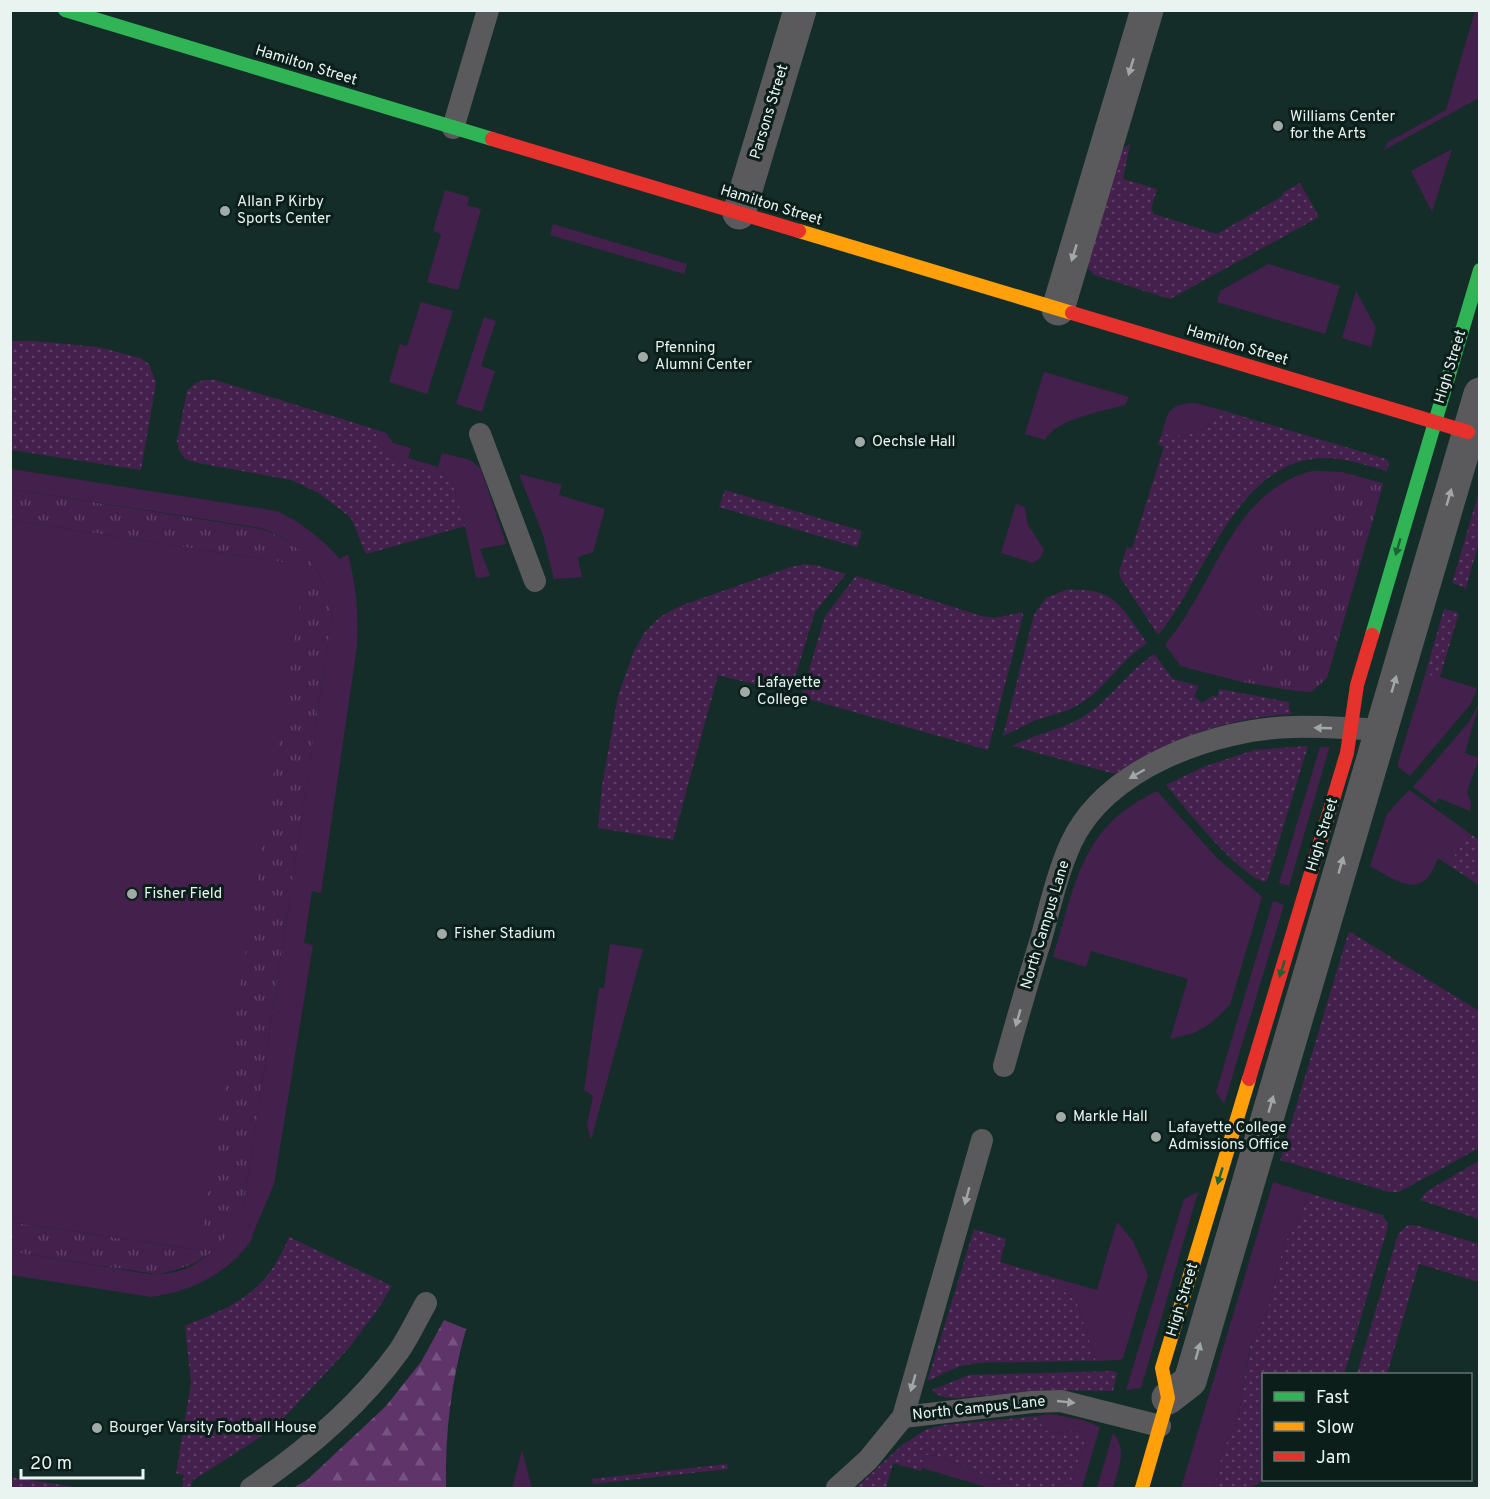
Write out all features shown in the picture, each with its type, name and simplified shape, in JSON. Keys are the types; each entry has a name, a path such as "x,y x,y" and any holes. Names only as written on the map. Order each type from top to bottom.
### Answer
{"street":[{"name":"Hamilton Street","path":"65,10 130,20 453,128 1468,432"},
{"name":"Parsons Street","path":"739,213 800,10"},
{"path":"1058,309 1148,10"},
{"name":"High Street","path":"1366,729 1358,685 1479,270"},
{"name":"High Street","path":"1164,1412 1190,1381 1366,729 1479,394"},
{"path":"1142,1488 1164,1412"}],"lane":[{"path":"453,128 488,10"},
{"path":"480,434 535,581"},
{"name":"North Campus Lane","path":"1004,1066 1061,870 1072,841 1088,817 1124,781 1171,755 1208,741 1261,729 1366,729"},
{"name":"North Campus Lane","path":"837,1488 868,1460 903,1417 982,1140"},
{"path":"251,1488 286,1464 364,1394 399,1350 426,1303"},
{"name":"North Campus Lane","path":"903,1417 1032,1402 1061,1401 1164,1412"}],"shaded area":[{"name":"Lafayette College","path":"10,11 1479,11 1479,1488 11,1488"}],"green space":[{"path":"1475,11 1480,11 1479,98 1384,150 1388,142 1446,110"},
{"path":"1130,144 1123,179 1157,189 1151,209 1154,214 1217,234 1281,197 1284,192 1300,183 1319,217 1170,299 1094,275 1086,261 1117,152"},
{"path":"1452,149 1432,212 1411,171"},
{"path":"445,190 469,197 467,205 481,209 458,290 427,282 441,234 433,231"},
{"path":"553,224 687,264 684,274 550,235"},
{"path":"1268,264 1340,286 1325,334 1217,302 1220,291"},
{"path":"1356,291 1376,328 1371,347 1342,338"},
{"path":"421,302 453,311 427,394 389,382 400,344 407,346"},
{"path":"484,317 496,321 481,366 495,371 482,412 456,404"},
{"path":"11,341 98,347 140,358 149,364 156,383 141,470 11,450"},
{"path":"1044,372 1129,397 1125,405 1069,421 1050,433 1045,440 1025,434"},
{"path":"204,380 215,380 374,429 384,450 400,462 431,472 450,475 465,526 366,554 351,518 319,493 291,480 185,459 179,450 177,441 187,391 194,384"},
{"path":"1195,403 1221,410 1211,423 1196,432 1179,435 1162,433 1171,410 1180,405"},
{"path":"1221,410 1386,459 1389,462 1387,471 1364,464 1324,458 1294,464 1268,478 1245,500 1226,526 1175,612 1158,635 1119,572 1127,547 1132,548 1164,447 1158,444 1162,433 1179,435 1196,432 1211,423"},
{"path":"374,429 386,433 393,443 411,448 408,458 438,467 442,453 470,460 481,469 506,544 480,549 490,576 476,578 465,526 450,476 401,462 384,450"},
{"path":"11,469 277,511 311,532 340,559 348,554 353,577 358,622 357,646 321,893 312,891 304,943 313,945 274,1184 253,1238 233,1261 195,1285 151,1297 11,1275 11,1252 142,1273 172,1273 186,1269 211,1253 238,1217 244,1204 332,616 324,586 310,561 289,542 261,528 11,489"},
{"path":"1313,471 1342,472 1383,485 1327,678 1311,692 1296,691 1242,682 1181,666 1165,645 1197,598 1235,531 1250,511 1268,494 1289,480"},
{"path":"1313,471 1327,471 1330,491 1327,513 1319,521 1271,533 1258,549 1252,583 1259,601 1276,629 1276,643 1271,657 1262,669 1242,682 1181,666 1165,645 1197,598 1235,531 1250,511 1268,494 1288,480"},
{"path":"519,474 562,485 559,495 605,509 593,552 578,557 582,577 554,579 543,535"},
{"path":"11,489 261,529 289,543 310,561 324,586 332,616 244,1204 230,1232 211,1252 188,1266 157,1274 11,1252 10,1222 198,1250 305,566 11,520"},
{"path":"725,490 862,531 857,547 719,507"},
{"path":"1479,492 1479,542 1465,591 1464,587 1452,583"},
{"path":"1016,504 1025,507 1027,523 1044,550 1040,558 1033,563 1001,553"},
{"name":"Fisher Field","path":"11,520 306,566 199,1250 11,1222"},
{"path":"805,564 846,574 815,612 790,693 718,675 673,840 598,828 602,786 618,696 634,651 645,632 660,617 680,606"},
{"path":"856,576 981,616 995,618 1022,612 988,750 801,697 825,616"},
{"path":"1066,590 1083,590 1107,596 1123,609 1147,643 1131,655 1094,694 1080,704 1036,720 1003,736 1034,615 1046,598"},
{"path":"1444,609 1457,612 1458,616 1440,677 1425,675"},
{"path":"1154,654 1173,679 1199,686 1194,696 1202,703 1212,696 1218,697 1219,689 1289,702 1292,714 1245,720 1199,732 1156,750 1115,774 1012,746 1081,718 1101,703 1135,669"},
{"path":"1425,675 1437,676 1476,688 1476,692 1470,705 1410,776 1398,767 1398,763"},
{"path":"1479,704 1465,753 1479,758 1467,792 1471,802 1470,811 1438,798 1436,804 1413,787 1469,722"},
{"path":"1308,746 1267,880 1264,882 1226,853 1166,785 1203,767 1254,750"},
{"path":"1320,747 1329,747 1329,749 1289,886 1279,883"},
{"path":"1409,790 1472,835 1465,840 1448,865 1438,858 1432,872 1425,880 1417,884 1400,882 1370,866 1387,814"},
{"path":"1157,791 1216,857 1262,897 1230,1005 1210,1024 1194,1033 1170,1039 1188,979 1091,951 1086,967 1053,957 1076,882 1096,840 1131,805"},
{"path":"1472,835 1479,840 1479,885 1448,865 1465,840"},
{"path":"1273,901 1284,905 1224,1104 1216,1092"},
{"path":"1350,932 1479,1011 1479,1148 1399,1192 1389,1192 1280,1160"},
{"path":"610,944 643,949 591,1140 587,1125 593,1096 584,1090 599,988 604,988"},
{"path":"1479,1161 1479,1219 1420,1200 1427,1191"},
{"path":"1273,1182 1308,1193 1300,1218 1284,1244 1269,1305 1250,1346 1238,1419 1223,1450 1214,1488 1181,1488"},
{"path":"1198,1192 1141,1388 1126,1390 1184,1199"},
{"path":"1308,1193 1382,1215 1388,1223 1344,1373 1262,1373 1262,1481 1250,1488 1214,1488 1223,1450 1238,1419 1250,1346 1269,1305 1284,1244 1300,1218"},
{"path":"1117,1222 1133,1241 1148,1275 1123,1358 1096,1361 1076,1300 1056,1286 1054,1278 1097,1290"},
{"path":"1408,1225 1415,1225 1479,1244 1479,1282 1419,1264 1387,1373 1357,1373 1398,1234"},
{"path":"974,1229 1006,1239 1000,1262 1054,1278 1057,1286 1076,1300 1096,1361 977,1363 955,1368 931,1380 928,1379"},
{"path":"289,1237 392,1286 348,1349 279,1423 193,1480 190,1488 182,1488 184,1475 176,1473 191,1383 185,1326 235,1303 260,1284 280,1256"},
{"path":"444,1320 466,1329 456,1368 450,1408 446,1488 293,1488 307,1480 386,1406 421,1362"},
{"path":"1113,1371 1117,1373 1113,1391 1050,1390 947,1398 932,1390 969,1375"},
{"path":"1050,1414 1083,1420 1100,1427 1082,1488 1055,1488 1071,1481 1085,1441 1081,1432 1055,1433 1045,1429 1038,1416"},
{"path":"1038,1416 1041,1424 1050,1432 1081,1432 1085,1441 1071,1481 1055,1488 1016,1488 938,1456 926,1455 921,1471 893,1463 886,1488 856,1488 902,1445 927,1429 944,1425"},
{"path":"1113,1433 1118,1439 1121,1453 1113,1488 1097,1488"},
{"path":"522,1450 532,1488 512,1488"},
{"path":"925,1455 938,1456 1016,1488 989,1488 922,1468"},
{"path":"727,1464 728,1469 593,1484 592,1479"},
{"path":"11,1477 81,1488 11,1488"}],"traffic: fast":[{"path":"65,10 492,139"},
{"path":"1372,635 1480,270"}],"traffic: slow":[{"path":"799,231 1072,313"},
{"path":"1142,1488 1168,1398 1162,1368 1249,1079"}],"traffic: jam":[{"path":"492,139 799,231"},
{"path":"1072,313 1468,432"},
{"path":"1249,1079 1347,753 1357,685 1372,635"}],"place":[{"name":"Williams Center for the Arts","path":"1278,126"},
{"name":"Allan P Kirby Sports Center","path":"225,211"},
{"name":"Pfenning Alumni Center","path":"643,357"},
{"name":"Oechsle Hall","path":"860,442"},
{"name":"Lafayette College","path":"745,692"},
{"name":"Fisher Field","path":"132,894"},
{"name":"Fisher Stadium","path":"442,934"},
{"name":"Markle Hall","path":"1061,1117"},
{"name":"Lafayette College Admissions Office","path":"1156,1137"},
{"name":"Bourger Varsity Football House","path":"97,1428"}]}
